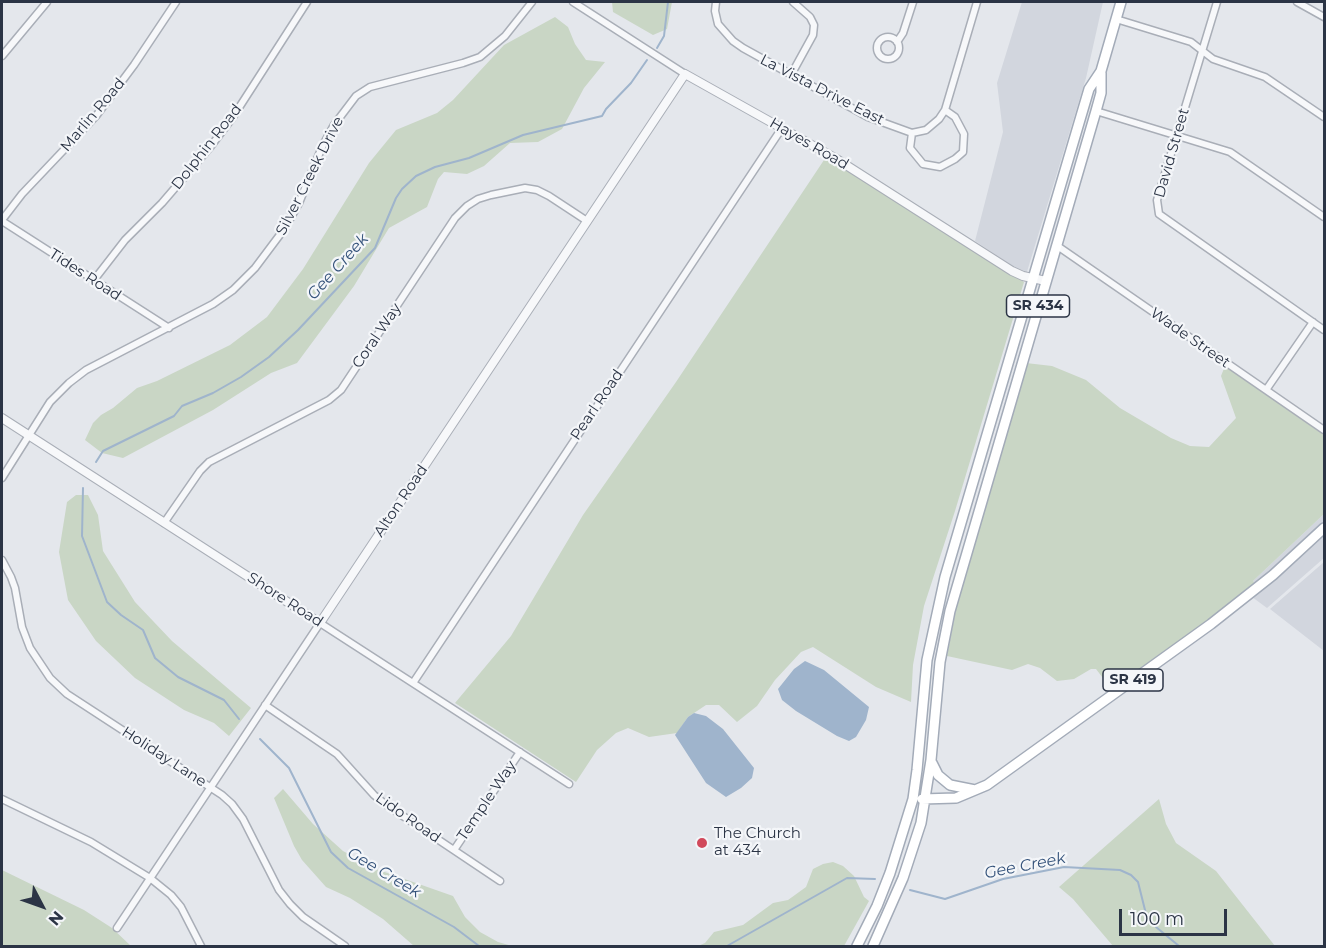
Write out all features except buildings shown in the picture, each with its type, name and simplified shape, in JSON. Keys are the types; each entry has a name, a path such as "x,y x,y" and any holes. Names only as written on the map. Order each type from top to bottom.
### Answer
{"main road":[{"name":"SR 434","path":"925,800 942,645 969,544 1096,111 1101,93 1101,71 1121,2"},
{"name":"SR 434","path":"913,799 923,688 932,632 1089,89 1101,71"},
{"path":"963,519 964,535 969,544"},
{"name":"SR 419","path":"913,799 956,798 977,790 1211,624 1272,575 1324,528"},
{"path":"931,760 938,775 950,785 977,790"},
{"path":"857,946 886,886 913,799"},
{"path":"873,946 906,870 921,823 925,800"}],"street":[{"path":"2,56 46,2"},
{"name":"Marlin Road","path":"2,221 22,194 76,139 102,108 176,2"},
{"name":"Dolphin Road","path":"94,280 125,240 177,187 211,146 233,117 307,2"},
{"name":"Silver Creek Drive","path":"2,478 50,402 69,382 87,370 213,304 233,290 272,247 299,203 322,147 334,125 356,96 370,87 480,57 505,36 532,2"},
{"name":"Hayes Road","path":"573,2 685,74 835,158 1012,271 1046,281"},
{"name":"La Vista Drive East","path":"716,2 718,24 733,41 868,117 912,133"},
{"path":"790,75 813,35 814,25 793,2"},
{"path":"897,42 903,33 913,2"},
{"path":"945,110 955,117 964,134 963,152 940,167 923,164 910,148 912,133 926,130 945,110 977,2"},
{"name":"David Street","path":"1217,2 1157,200 1159,214 1324,330"},
{"path":"1301,2 1324,17"},
{"path":"1116,19 1191,42 1213,59 1264,77 1324,117"},
{"name":"Alton Road","path":"117,928 685,74"},
{"path":"1096,111 1230,152 1324,217"},
{"name":"Pearl Road","path":"413,683 782,128"},
{"name":"Coral Way","path":"165,523 200,471 209,462 329,400 341,390 455,219 467,206 478,199 525,188 537,190 549,196 587,221"},
{"name":"Tides Road","path":"2,221 169,328"},
{"name":"Wade Street","path":"1056,245 1324,430"},
{"path":"1266,390 1313,322"},
{"name":"Shore Road","path":"2,418 569,784"},
{"name":"Holiday Lane","path":"2,560 15,588 22,627 30,648 50,678 67,693 232,804 243,819 279,890 290,904 318,929 345,946"},
{"name":"Lido Road","path":"265,705 337,754 385,804 500,881"},
{"name":"Temple Way","path":"454,850 520,752"},
{"path":"2,799 91,842 150,878 171,895 181,907 201,946"}],"shaded area":[{"path":"1022,2 1103,2 1086,78 1026,275 975,241 1003,132 997,83"},
{"path":"1324,514 1324,523 1270,572 1255,583 1253,581"},
{"path":"1324,534 1324,558 1267,608 1252,597"},
{"path":"1324,562 1324,651 1270,609"}],"green space":[{"path":"612,2 672,2 667,29 653,35 613,12"},
{"path":"555,17 568,27 575,44 586,60 605,62 584,88 562,129 538,142 510,143 484,166 467,174 444,172 438,179 427,207 389,228 354,286 297,363 271,373 213,410 123,458 102,453 85,440 93,423 101,415 137,388 157,381 230,345 267,317 303,269 369,163 396,130 437,113 453,100 504,45"},
{"path":"826,157 1024,282 924,606 913,665 911,702 876,687 813,647 801,652 775,680 757,706 737,722 719,705 706,705 688,717 677,733 649,737 628,728 616,733 597,750 576,782 455,703 511,636 583,515 676,382"},
{"path":"1026,363 1052,366 1086,380 1120,408 1171,438 1190,446 1209,447 1236,418 1221,376 1225,366 1324,435 1324,514 1253,581 1255,583 1208,621 1112,690 1096,669 1091,669 1074,679 1057,681 1040,668 1028,664 1012,670 947,656 958,599"},
{"path":"76,495 88,495 98,515 103,551 135,602 172,641 251,708 229,736 214,723 184,710 135,678 96,641 68,600 59,552 67,502"},
{"path":"283,789 313,824 343,851 376,869 453,896 465,917 480,932 498,942 512,946 414,946 383,919 350,898 326,887 302,860 294,846 274,798"},
{"path":"1159,799 1166,824 1176,843 1216,871 1275,946 1113,946 1073,899 1059,887"},
{"path":"833,862 843,866 854,876 864,897 869,901 844,946 698,946 705,943 714,932 743,925 773,903 788,900 806,887 813,869"},
{"path":"2,870 84,910 112,928 131,946 2,946"}],"water":[{"path":"805,661 824,670 869,707 866,720 856,737 849,741 837,736 782,700 778,689 794,669"},
{"path":"694,713 706,716 723,729 754,768 752,778 726,797 706,783 675,735 688,717"}],"waterway":[{"name":"Gee Creek","path":"657,48 664,36 668,2"},
{"name":"Gee Creek","path":"96,462 103,451 174,416 182,406 213,393 269,357 298,330 375,248 396,198 416,176 435,167 469,158 523,135 602,116 631,83 647,60"},
{"name":"Gee Creek","path":"83,488 82,536 107,602 143,630 155,658 178,677 224,700 239,719"},
{"name":"Gee Creek","path":"260,739 289,768 331,852 348,868 454,927 479,946"},
{"name":"Gee Creek","path":"910,890 945,899 1003,879 1064,867 1120,870 1131,875 1138,882 1146,914 1156,927 1179,946"},
{"name":"Gee Creek","path":"727,946 847,878 875,879"}],"place":[{"name":"The Church at 434","path":"702,843"}]}
